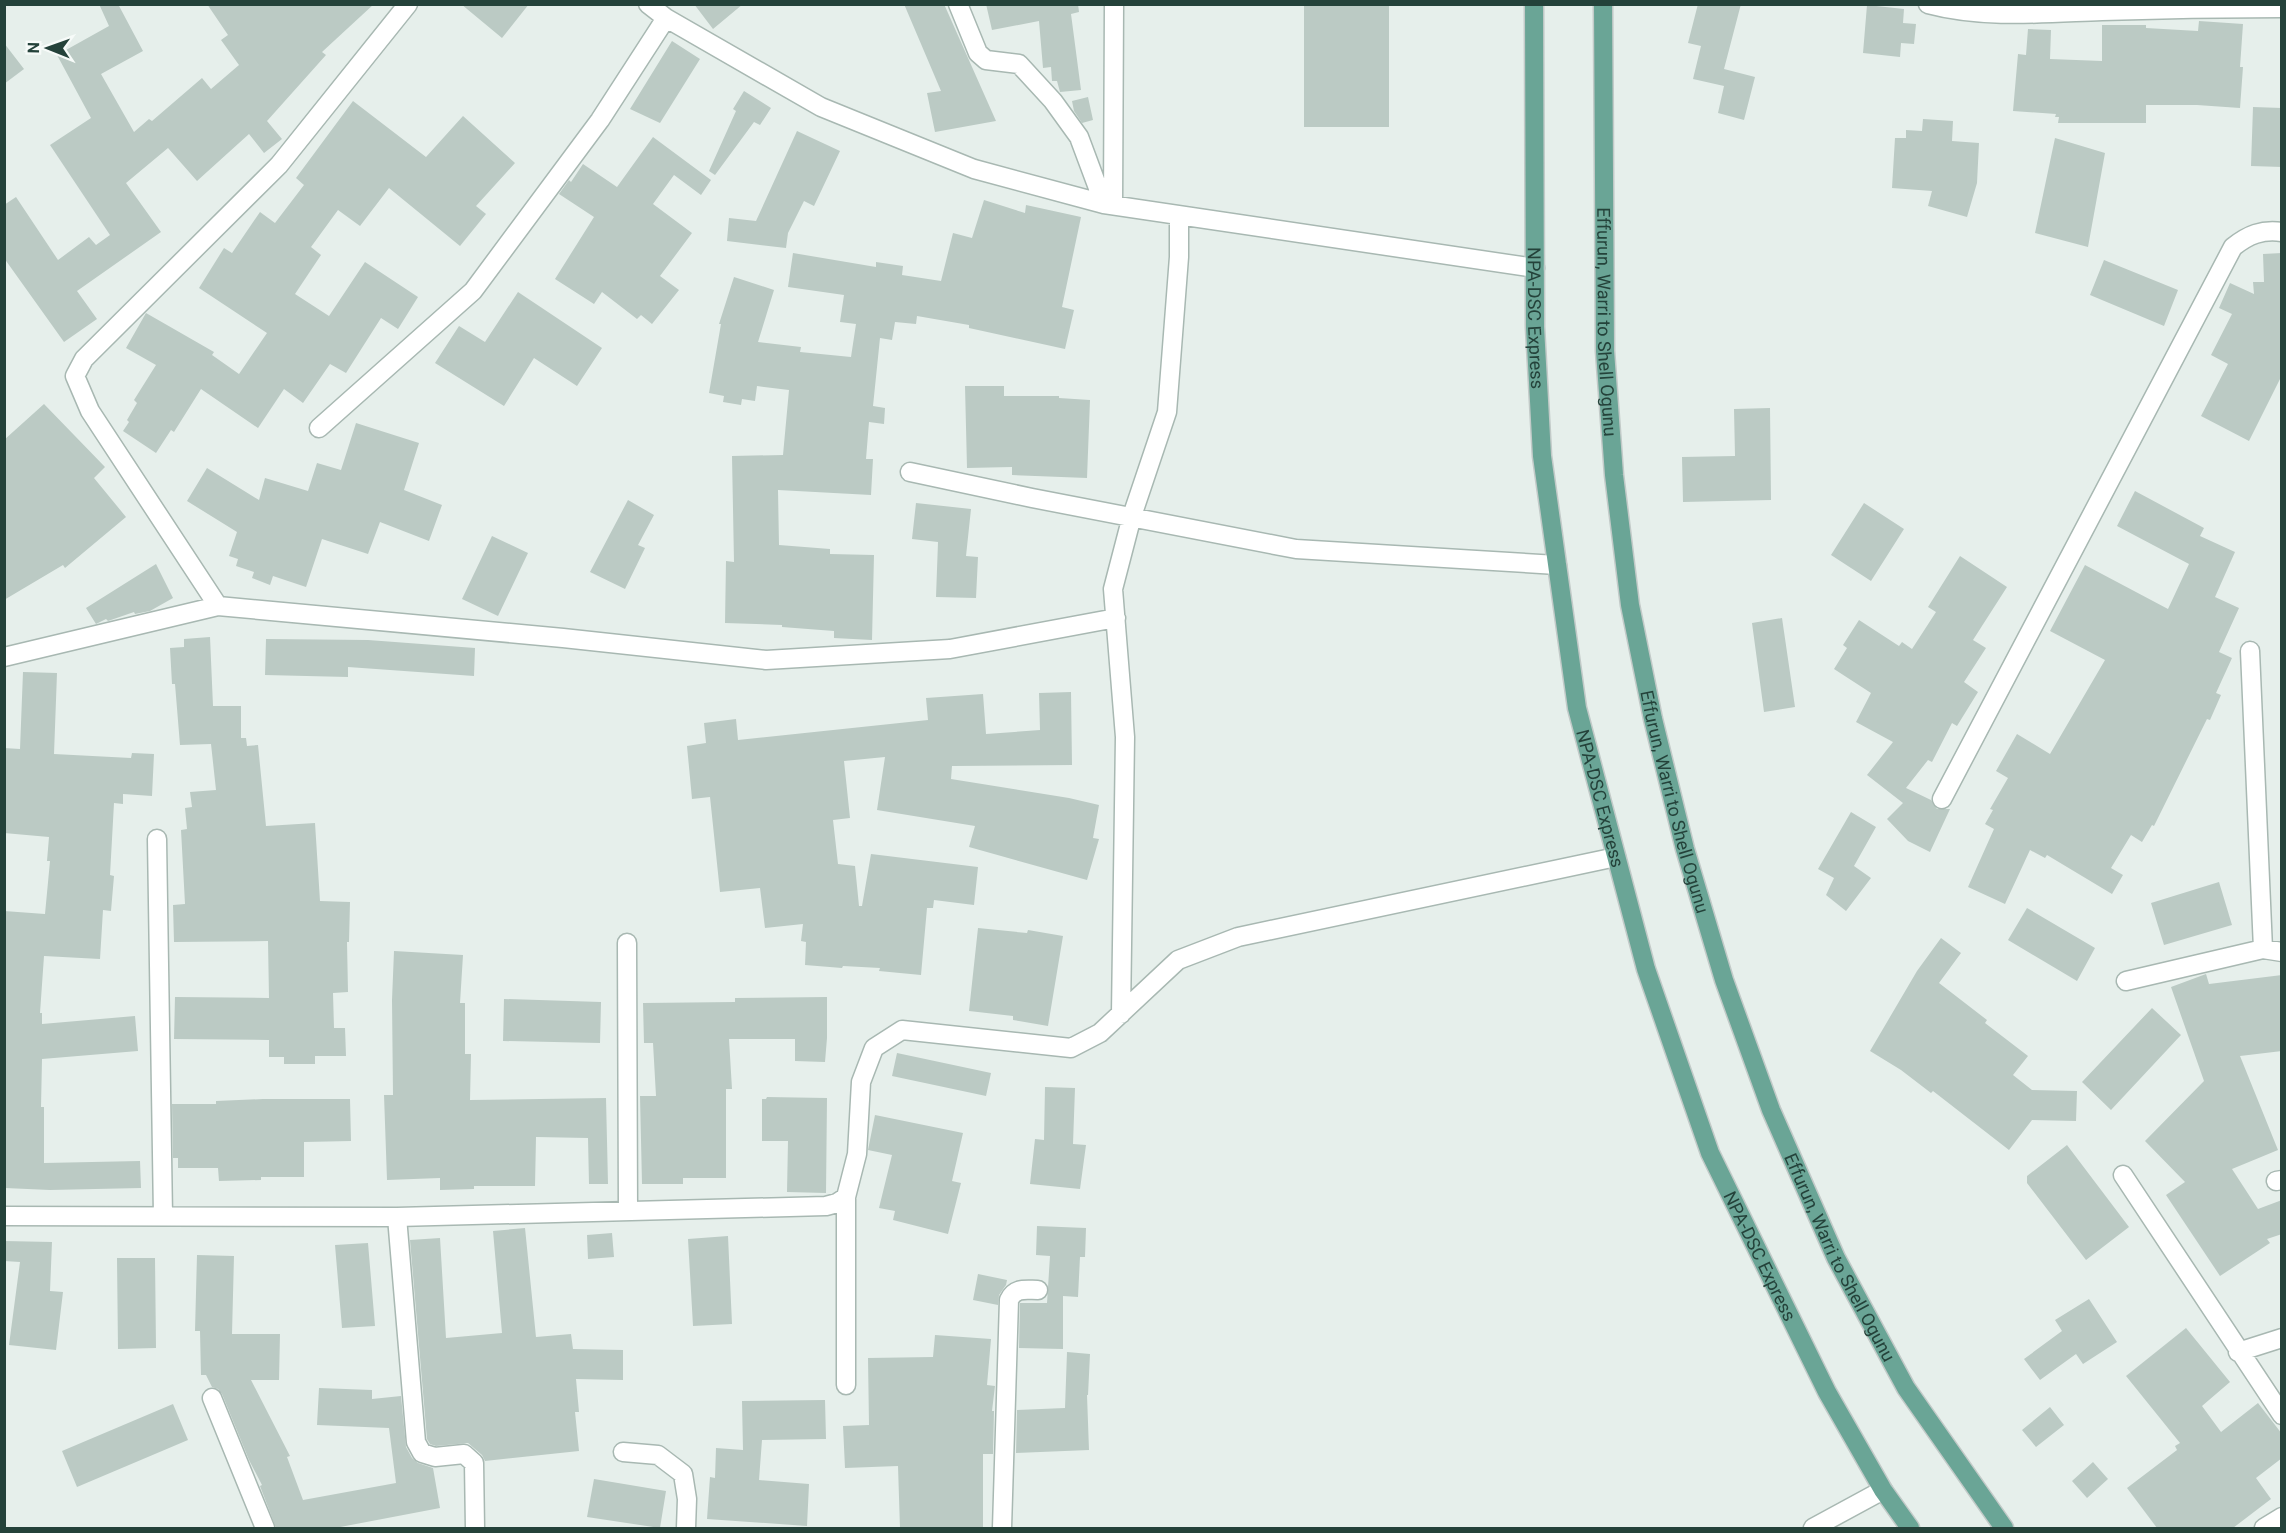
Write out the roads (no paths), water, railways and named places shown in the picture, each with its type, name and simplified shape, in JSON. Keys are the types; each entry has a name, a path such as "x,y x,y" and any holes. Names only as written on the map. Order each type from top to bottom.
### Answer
{"main road":[{"name":"NPA-DSC Express","path":"1534,4 1535,327 1542,456 1577,708 1646,969 1710,1152 1827,1392 1883,1490 1910,1528"},
{"name":"Effurun, Warri to Shell Ogunu","path":"1604,4 1605,351 1614,475 1635,627 1653,719 1685,849 1724,980 1771,1110 1836,1258 1906,1388 2004,1528"}],"street":[{"path":"218,606 90,411 75,376 84,359 279,165 408,4"},
{"path":"648,4 666,18 821,107 974,169 1109,205 1535,268"},
{"path":"958,4 978,53 986,60 1023,66 1053,101 1079,137 1109,205"},
{"path":"1109,205 1114,4"},
{"path":"1928,4 1953,11 2029,14 2282,8"},
{"path":"319,428 473,291 600,120 666,18"},
{"path":"1121,1014 1125,737 1113,589 1132,516 1167,412 1179,257 1179,215"},
{"path":"1942,799 2233,247 2248,235 2271,230 2282,231"},
{"path":"910,472 1296,549 1557,565"},
{"path":"4,657 218,606 563,638 766,660 950,650 1116,618"},
{"path":"2126,981 2272,950 2250,651"},
{"path":"157,839 163,1216"},
{"path":"846,1385 846,1197 856,1154 861,1082 874,1048 902,1030 1071,1048 1100,1033 1178,960 1238,937 1616,857"},
{"path":"627,943 628,1211"},
{"path":"2123,1175 2238,1352 2282,1415"},
{"path":"4,1216 397,1217 826,1206 846,1197"},
{"path":"397,1217 416,1442 422,1453 435,1457 465,1454 474,1463 475,1528"},
{"path":"1002,1528 1009,1300 1017,1290 1038,1290"},
{"path":"2238,1352 2282,1338"},
{"path":"212,1398 265,1528"},
{"path":"622,1452 658,1455 683,1474 687,1499 686,1528"},
{"path":"1813,1528 1883,1490"},
{"path":"2264,1528 2282,1517"}]}
